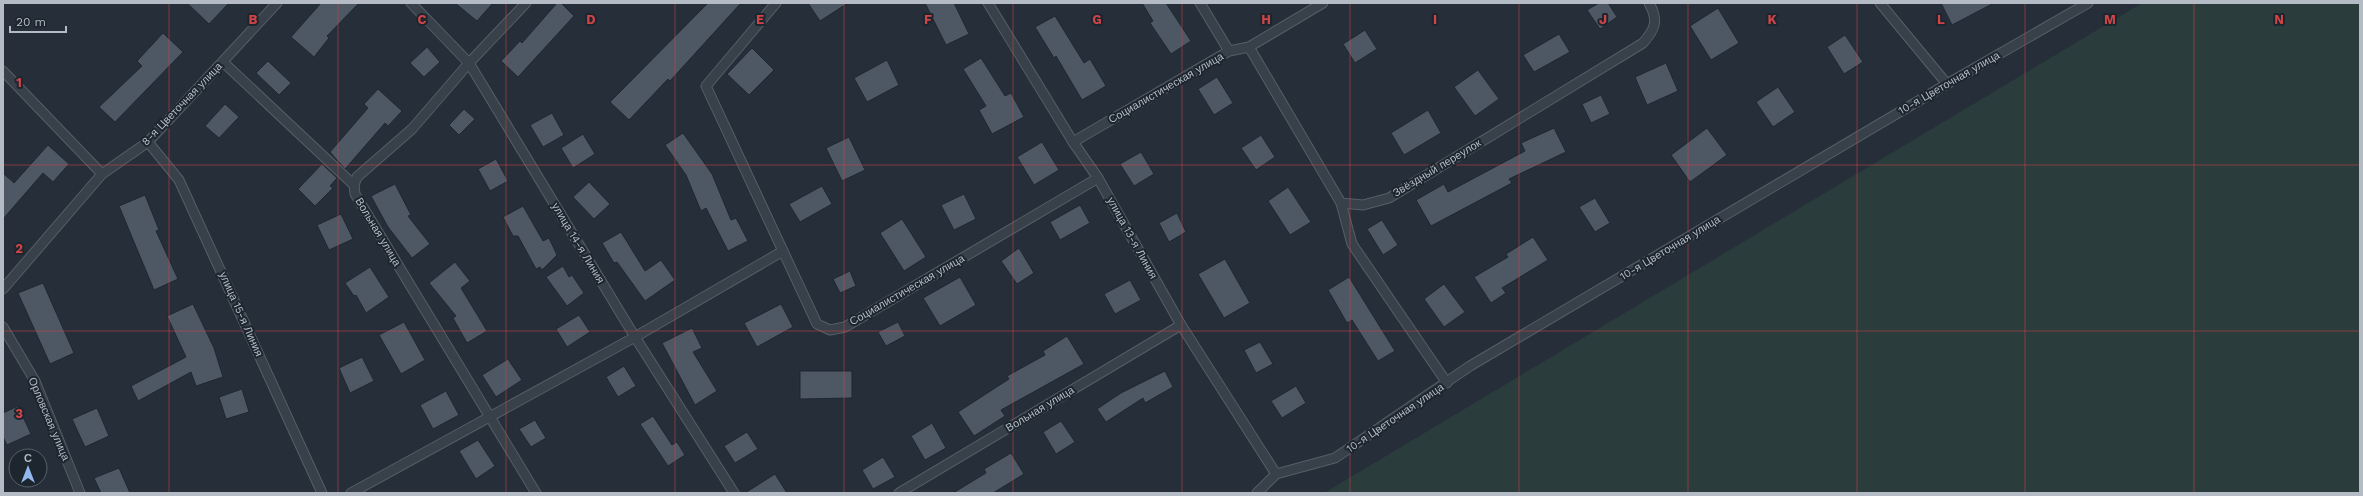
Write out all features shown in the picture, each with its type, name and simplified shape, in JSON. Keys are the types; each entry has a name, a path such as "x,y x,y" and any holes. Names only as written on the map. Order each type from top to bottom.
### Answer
{"lane":[{"name":"8-я Цветочная улица","path":"3,289 102,174 148,142 277,3"},
{"name":"улица 14-я Линия","path":"411,3 469,63 635,337 734,493"},
{"name":"Вольная улица","path":"526,3 469,63 412,129 358,177 354,185 355,194 488,417 536,493"},
{"name":"Социалистическая улица","path":"776,3 706,86 817,324 830,330 845,327 1098,178"},
{"name":"улица 13-я Линия","path":"988,3 1073,142 1098,178 1181,325 1276,474"},
{"path":"1200,3 1229,51"},
{"name":"Социалистическая улица","path":"1073,142 1229,51 1249,47 1323,3"},
{"name":"Звёздный переулок","path":"1342,203 1363,205 1389,198 1643,43 1654,29 1654,12 1649,3"},
{"path":"1880,3 1947,84"},
{"name":"10-я Цветочная улица","path":"1257,493 1276,474 1335,458 1477,362 1947,84 2088,3"},
{"path":"1249,47 1342,203 1352,244 1447,383"},
{"path":"223,62 354,185"},
{"path":"3,71 102,174"},
{"name":"улица 15-я Линия","path":"148,142 179,180 322,493"},
{"path":"351,493 635,337 783,251"},
{"name":"Вольная улица","path":"899,493 1181,325"},
{"name":"Орловская улица","path":"3,327 35,381 80,493"}],"shaded area":[{"path":"2142,3 2360,3 2360,493 1324,493"}],"building":[{"path":"187,3 229,3 209,24"},
{"path":"321,3 359,3 327,36 329,38 314,57 291,37"},
{"path":"455,3 493,3 477,21"},
{"path":"557,3 561,3 574,16 518,77 501,61 520,41 522,43"},
{"path":"708,3 741,3 670,81 668,79 629,120 610,102"},
{"path":"808,3 848,3 820,21"},
{"path":"925,3 954,3 969,34 946,45"},
{"path":"1142,3 1166,3 1191,41 1171,54 1150,23 1153,21"},
{"path":"1599,3 1608,3 1617,17 1600,29 1587,10"},
{"path":"1941,3 1994,3 1952,25"},
{"path":"1718,8 1739,43 1711,60 1690,26"},
{"path":"1055,16 1084,63 1090,59 1106,86 1082,100 1056,56 1054,58 1035,27"},
{"path":"1365,30 1377,49 1355,63 1343,44"},
{"path":"163,33 183,52 115,122 99,107 142,66 137,61"},
{"path":"1559,34 1570,52 1534,72 1523,55"},
{"path":"1845,35 1863,62 1844,74 1827,47"},
{"path":"427,47 440,62 424,77 410,63"},
{"path":"752,48 774,70 749,95 727,74"},
{"path":"981,58 1005,96 1011,93 1024,117 992,134 979,110 986,106 963,69"},
{"path":"887,60 899,85 867,102 854,78"},
{"path":"268,61 291,83 279,95 256,73"},
{"path":"1666,63 1678,91 1647,105 1635,77"},
{"path":"1478,70 1499,99 1475,116 1454,87"},
{"path":"1217,77 1233,103 1214,115 1198,89"},
{"path":"1778,87 1795,112 1773,127 1756,102"},
{"path":"378,89 402,111 388,126 385,123 345,169 330,152 368,108 364,104"},
{"path":"1601,95 1610,114 1591,123 1582,104"},
{"path":"225,104 239,117 219,138 205,126"},
{"path":"464,109 475,119 459,135 449,125"},
{"path":"1428,110 1441,133 1404,155 1391,133"},
{"path":"552,113 564,135 543,147 530,125"},
{"path":"1554,128 1566,152 1509,179 1512,183 1431,226 1416,200 1444,184 1448,192 1525,151 1521,143"},
{"path":"1707,128 1727,155 1690,182 1671,155"},
{"path":"683,133 712,174 731,220 736,218 748,241 728,251 706,208 701,211 686,175 665,145"},
{"path":"583,134 595,154 573,168 561,148"},
{"path":"1261,135 1275,157 1256,170 1241,148"},
{"path":"849,137 865,170 842,181 826,148"},
{"path":"1042,142 1059,170 1034,185 1017,157"},
{"path":"48,145 69,164 53,182 43,173 3,219 3,173 14,183"},
{"path":"1141,152 1154,174 1134,186 1120,164"},
{"path":"496,159 508,181 490,191 478,169"},
{"path":"322,164 337,178 330,186 333,188 315,206 298,189"},
{"path":"589,182 610,204 594,219 573,197"},
{"path":"395,184 411,215 408,216 430,244 412,258 388,227 371,196"},
{"path":"822,186 832,204 800,222 789,204"},
{"path":"1288,187 1311,222 1290,235 1268,201"},
{"path":"964,194 976,219 954,230 941,205"},
{"path":"145,195 159,230 156,231 178,279 154,290 119,206"},
{"path":"1595,198 1610,223 1595,232 1579,207"},
{"path":"1080,205 1090,223 1060,240 1050,222"},
{"path":"523,206 543,241 549,238 557,255 542,270 540,267 536,269 518,236 513,236 503,217"},
{"path":"1177,213 1186,232 1169,242 1159,223"},
{"path":"341,214 353,239 329,250 317,225"},
{"path":"902,219 926,257 904,271 880,233"},
{"path":"1382,220 1398,245 1383,255 1367,229"},
{"path":"621,232 645,271 661,260 675,280 645,301 617,262 614,263 602,243"},
{"path":"1533,237 1548,260 1502,288 1506,293 1491,303 1474,277 1508,257 1506,254"},
{"path":"1019,248 1034,273 1017,284 1001,261"},
{"path":"1225,259 1250,303 1224,318 1198,274"},
{"path":"455,262 470,281 461,288 487,331 467,343 453,318 456,316 429,283"},
{"path":"563,266 569,277 572,275 584,293 567,306 546,277"},
{"path":"370,267 389,297 366,313 356,295 354,296 345,283"},
{"path":"850,271 856,286 840,293 833,279"},
{"path":"960,277 976,305 940,326 923,298"},
{"path":"1349,277 1395,351 1378,361 1352,320 1347,323 1328,290"},
{"path":"1130,280 1141,300 1115,314 1104,294"},
{"path":"43,283 74,353 50,364 18,293"},
{"path":"1444,284 1465,312 1444,327 1424,299"},
{"path":"193,304 214,348 223,377 196,386 191,372 138,401 131,386 186,357 167,316"},
{"path":"781,304 793,327 757,347 744,323"},
{"path":"579,315 590,332 567,347 556,329"},
{"path":"404,322 425,360 401,374 379,335"},
{"path":"898,322 905,336 886,346 878,332"},
{"path":"692,328 702,348 693,352 717,391 695,405 662,343"},
{"path":"1067,336 1084,364 1001,410 1005,416 974,436 958,412 1009,379 1007,376 1045,355 1043,351"},
{"path":"1260,342 1273,364 1256,373 1244,350"},
{"path":"362,357 374,381 350,393 339,368"},
{"path":"508,359 522,380 496,397 482,375"},
{"path":"624,366 636,386 618,397 606,377"},
{"path":"800,371 852,371 852,398 800,399"},
{"path":"1165,371 1173,387 1145,403 1143,398 1106,422 1097,409 1121,393"},
{"path":"1296,386 1306,403 1282,418 1271,401"},
{"path":"242,389 249,412 226,419 219,397"},
{"path":"446,391 459,415 433,429 420,405"},
{"path":"18,406 31,434 7,445 3,437 3,413"},
{"path":"97,408 109,436 85,447 72,419"},
{"path":"653,416 672,445 677,442 685,455 668,466 640,424"},
{"path":"535,420 546,438 531,447 519,429"},
{"path":"1061,421 1075,442 1056,454 1043,432"},
{"path":"932,423 946,448 925,460 911,436"},
{"path":"747,432 758,449 735,463 724,446"},
{"path":"478,440 495,466 476,479 459,451"},
{"path":"1011,453 1024,474 993,493 953,493 986,473 984,469"},
{"path":"883,457 895,477 873,489 862,470"},
{"path":"119,468 130,493 101,493 94,478"},
{"path":"775,474 787,493 745,493"}]}
